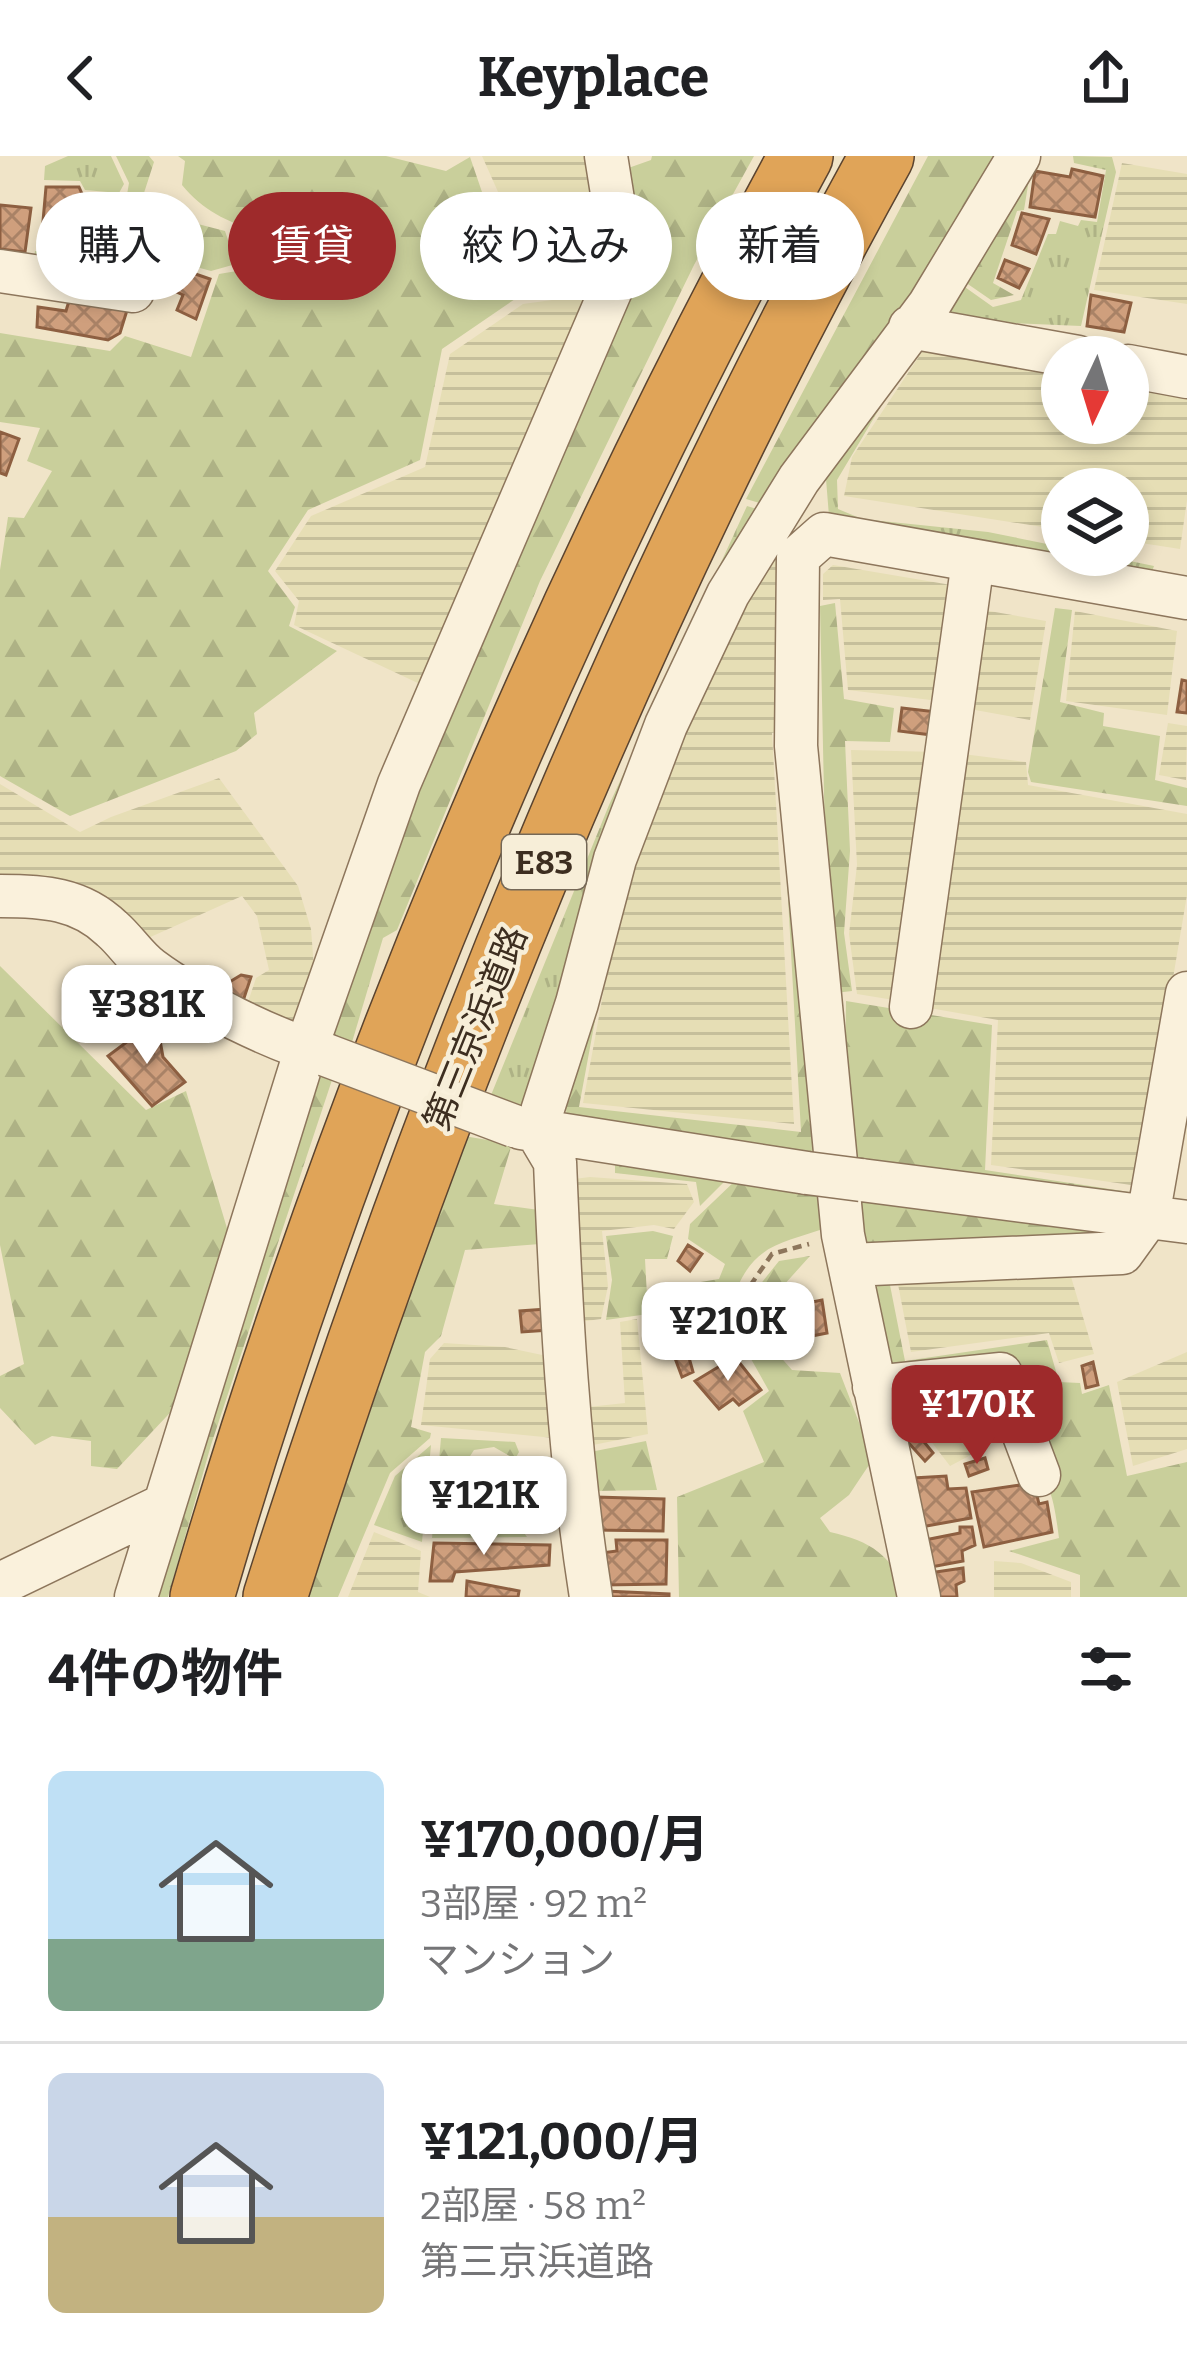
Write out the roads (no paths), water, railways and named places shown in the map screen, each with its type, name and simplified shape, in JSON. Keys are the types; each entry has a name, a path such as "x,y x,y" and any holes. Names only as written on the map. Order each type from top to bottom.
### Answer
{"highway":[{"name":"第三京浜道路","path":"202,1597 342,1174 437,928 576,605 801,156"},
{"name":"第三京浜道路","path":"275,1597 394,1235 506,950 645,629 734,443 882,156"}],"street":[{"path":"136,1597 399,784 623,262 606,156"},
{"path":"525,1128 577,1003 615,859 666,725 755,546 929,305 1018,156"},
{"path":"0,271 36,276"},
{"path":"910,326 1041,350"},
{"path":"1149,370 1187,377"},
{"path":"919,1597 847,1250 796,746 799,557 824,534 1187,598"},
{"path":"911,1007 973,561"},
{"path":"0,896 50,896 85,908 110,926 148,968 195,996 316,1052 525,1128 807,1173 1168,1220"},
{"path":"847,1250 1122,1253 1168,1220 1187,993"},
{"path":"525,1128 555,1162 565,1387 591,1597"},
{"path":"874,1388 1001,1374 1039,1475"},
{"path":"0,1584 164,1505"}]}
